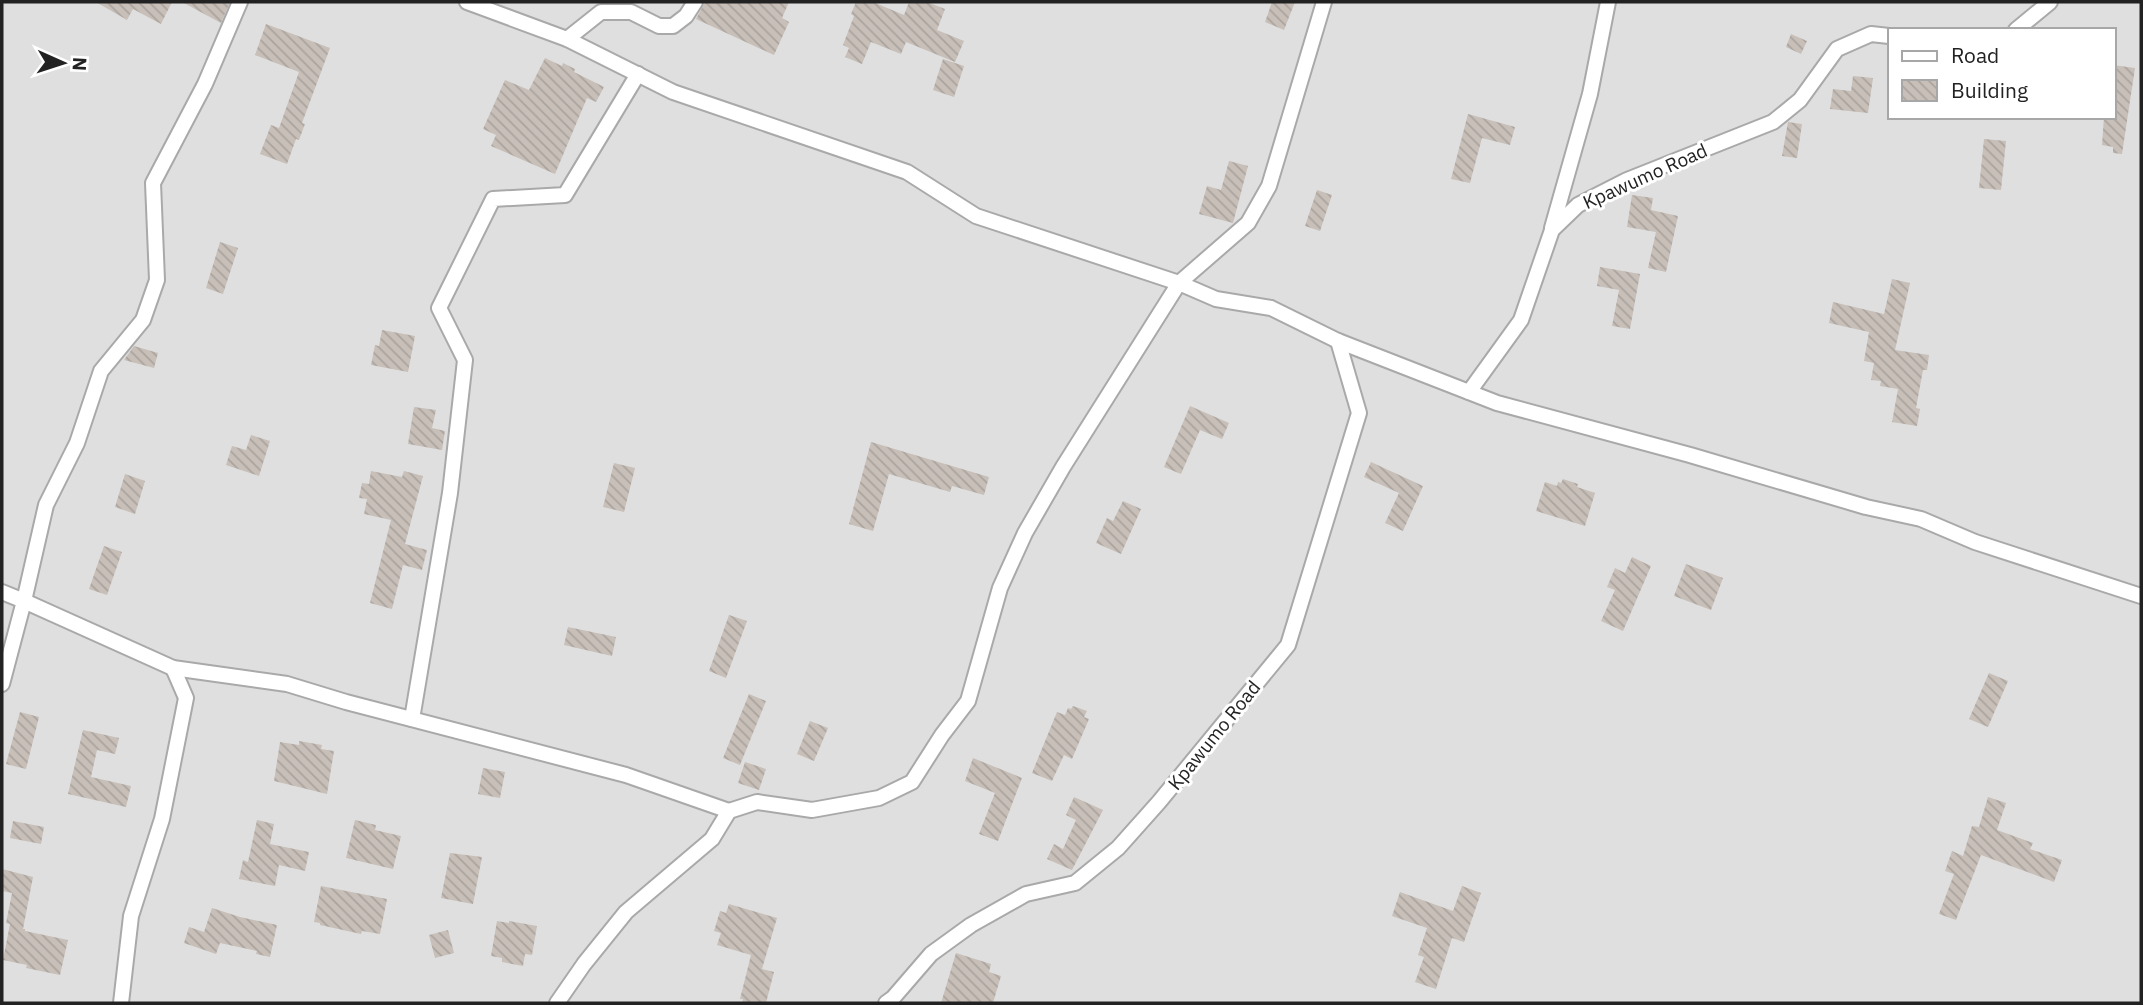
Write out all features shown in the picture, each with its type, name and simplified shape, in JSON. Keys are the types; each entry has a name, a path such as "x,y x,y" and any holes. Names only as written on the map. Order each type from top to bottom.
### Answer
{"street":[{"path":"2,684 46,505 78,443 101,371 143,320 157,280 153,183 205,84 240,2"},
{"path":"467,2 567,38 673,92 907,172 976,216 1179,283 1216,299 1271,308 1338,341 1497,403 1690,455 1866,507 1921,519 1975,542 2141,596"},
{"path":"567,38 601,12 631,12 659,26 673,26 686,16 695,2"},
{"path":"2,592 173,668 287,684 626,775 729,811 757,802 812,810 879,799 912,782 968,701 1000,588 1025,533 1063,467 1179,283 1248,223 1269,187 1324,2"},
{"path":"1552,230 1590,94 1608,2"},
{"path":"2018,28 2050,2"},
{"name":"Kpawumo Road","path":"1469,392 1521,320 1552,230 1578,205 1627,180 1773,122 1800,100 1837,49 1871,34 1888,36"},
{"path":"412,719 450,493 465,360 439,308 493,199 565,195 638,74"},
{"name":"Kpawumo Road","path":"886,1003 932,954 971,925 1026,894 1075,883 1118,848 1288,645 1359,414 1338,341"},
{"path":"121,1003 131,916 162,818 186,698 173,668"},
{"path":"557,1003 626,912 712,839 729,811"}],"shaded area":[{"path":"2,2 2141,2 2141,1003 2,1003"}],"building":[{"path":"96,2 172,2 161,24 133,9 127,20"},
{"path":"182,2 230,2 221,23"},
{"path":"705,2 789,2 782,18 789,22 774,55 696,19"},
{"path":"856,2 873,2 904,15 909,2 927,2 945,9 937,30 964,41 955,62 906,42 901,54 871,42 862,64 845,57 849,48 843,45 854,16 851,14"},
{"path":"1272,2 1295,2 1284,30 1265,22"},
{"path":"266,24 330,48 302,123 305,124 287,164 260,154 271,125 279,128 299,72 255,55"},
{"path":"1791,34 1807,41 1801,54 1786,47"},
{"path":"545,58 562,66 563,63 575,69 574,72 604,87 596,102 587,98 555,174 491,146 496,135 483,129 505,80 529,90"},
{"path":"943,59 964,66 954,97 933,90"},
{"path":"2115,65 2135,68 2122,154 2113,153 2113,147 2102,145 2104,119 2115,119"},
{"path":"1853,76 1873,78 1868,113 1830,109 1833,89 1851,91"},
{"path":"1468,114 1515,127 1510,145 1482,138 1470,183 1451,179"},
{"path":"1788,122 1802,124 1797,158 1782,156"},
{"path":"1984,139 2006,141 2001,190 1979,188"},
{"path":"1229,161 1248,166 1233,223 1199,214 1207,186 1221,190"},
{"path":"1317,190 1332,195 1320,231 1305,226"},
{"path":"1632,195 1653,198 1651,210 1678,216 1666,272 1648,268 1656,232 1627,227"},
{"path":"220,242 238,248 223,294 206,288"},
{"path":"1600,267 1640,274 1630,329 1612,326 1619,290 1597,286"},
{"path":"1892,279 1910,283 1895,350 1929,355 1927,370 1923,370 1916,408 1920,409 1917,426 1892,422 1898,389 1880,386 1881,381 1871,380 1874,363 1864,361 1869,332 1829,323 1833,302 1884,314"},
{"path":"382,330 415,336 408,372 371,365 375,345 379,346"},
{"path":"134,346 158,353 154,368 124,360"},
{"path":"1190,406 1229,423 1222,439 1200,430 1181,474 1164,467"},
{"path":"414,407 436,410 432,428 445,431 442,450 408,444"},
{"path":"251,435 270,441 259,476 226,465 232,446 246,450"},
{"path":"871,442 989,477 984,495 952,486 950,492 889,474 873,531 849,524"},
{"path":"1371,462 1423,486 1403,531 1385,523 1399,493 1364,477"},
{"path":"614,463 635,468 624,512 603,507"},
{"path":"371,471 402,477 404,471 423,476 405,544 427,550 422,570 403,565 392,609 370,603 391,520 364,514 367,499 359,498 362,483 369,484"},
{"path":"125,474 145,481 135,514 115,507"},
{"path":"1563,479 1595,493 1585,526 1536,511 1545,482 1557,486"},
{"path":"1123,501 1141,509 1121,554 1096,543 1107,518 1113,521"},
{"path":"104,546 122,552 107,595 89,589"},
{"path":"1632,557 1651,566 1623,631 1601,621 1615,590 1607,587 1615,568 1625,573"},
{"path":"1686,564 1723,578 1711,610 1674,596"},
{"path":"729,615 747,621 726,678 709,671"},
{"path":"568,627 616,637 612,656 564,645"},
{"path":"1989,673 2008,681 1988,727 1969,719"},
{"path":"749,694 766,701 740,765 723,758"},
{"path":"1073,706 1087,711 1084,717 1089,719 1072,759 1064,755 1052,781 1032,773 1057,712 1065,715 1068,708"},
{"path":"20,712 39,717 26,769 6,764"},
{"path":"810,721 828,728 814,761 797,754"},
{"path":"83,730 119,738 115,754 97,750 91,777 131,786 126,807 68,794"},
{"path":"299,741 322,745 321,749 334,751 327,794 274,781 280,742 299,745"},
{"path":"973,758 1022,778 998,841 979,834 995,793 965,781"},
{"path":"745,762 766,769 759,790 738,783"},
{"path":"483,768 505,772 500,798 478,794"},
{"path":"1074,797 1103,810 1072,870 1047,859 1054,844 1063,849 1076,820 1066,815"},
{"path":"1988,797 2006,803 1997,830 2033,843 2030,849 2062,860 2054,882 1981,855 1956,920 1939,914 1954,874 1945,871 1952,851 1963,856 1972,826 1979,827"},
{"path":"257,820 274,824 270,844 309,852 305,871 279,865 275,886 239,879 243,860 248,862"},
{"path":"355,820 376,825 375,830 401,836 393,869 346,858"},
{"path":"13,821 44,827 41,844 10,838"},
{"path":"450,853 482,857 473,904 441,898"},
{"path":"2,869 33,877 23,929 68,940 60,975 3,960 10,924 6,923 12,893 2,891"},
{"path":"321,886 387,899 380,934 362,931 361,934 314,922"},
{"path":"1462,886 1481,893 1464,942 1452,938 1436,989 1415,982 1424,957 1418,955 1427,928 1392,916 1400,892 1453,911"},
{"path":"729,904 777,918 762,969 774,972 766,1003 742,1003 743,999 740,999 751,955 717,945 721,933 714,931 720,911 726,913"},
{"path":"212,908 277,925 270,957 256,954 257,951 220,943 216,954 184,943 189,927 204,932"},
{"path":"497,921 537,926 532,955 525,954 523,966 502,962 502,958 491,956"},
{"path":"448,930 454,953 435,958 429,935"},
{"path":"956,953 991,964 989,972 1001,976 993,1003 941,1003"}]}
